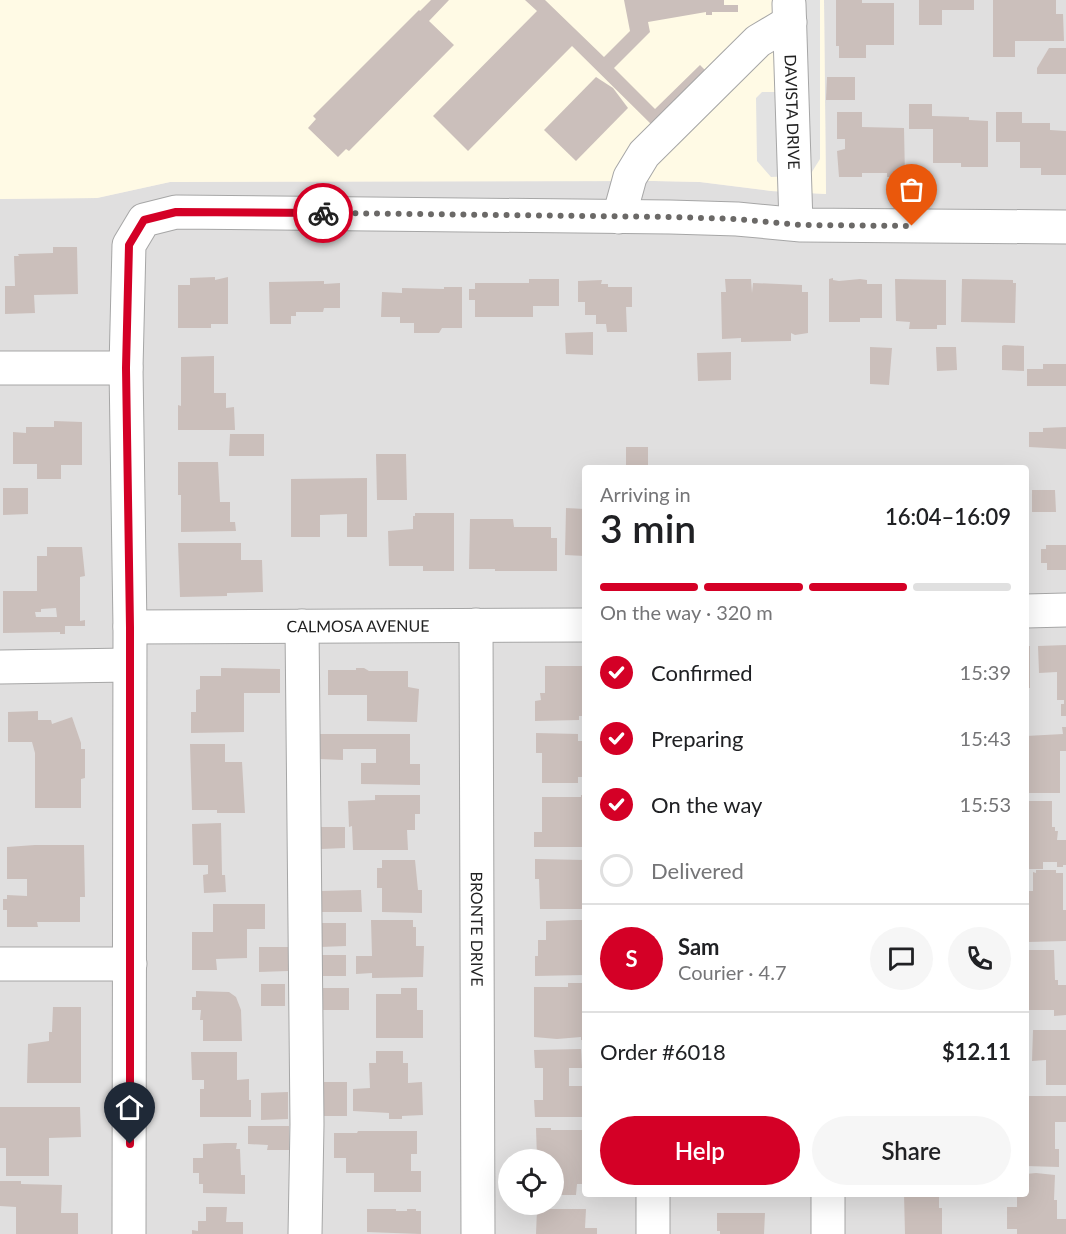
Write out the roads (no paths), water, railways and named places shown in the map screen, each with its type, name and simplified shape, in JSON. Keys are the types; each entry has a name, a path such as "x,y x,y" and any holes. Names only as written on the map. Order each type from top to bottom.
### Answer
{"street":[{"path":"620,217 630,177 644,154 789,11"},
{"name":"DAVISTA DRIVE","path":"789,11 796,224"},
{"path":"129,1234 130,627 126,368 129,245 144,220 176,212 620,217 737,219 796,224 1066,227"},
{"path":"0,368 126,368"},
{"path":"1029,611 1066,610"},
{"name":"BRONTE DRIVE","path":"476,625 478,1234"},
{"name":"CALMOSA AVENUE","path":"130,627 582,625"},
{"path":"302,626 305,1234"},
{"path":"0,667 129,665"},
{"path":"0,964 130,964"},
{"path":"653,1234 654,1197"},
{"path":"828,1197 828,1234"}]}
